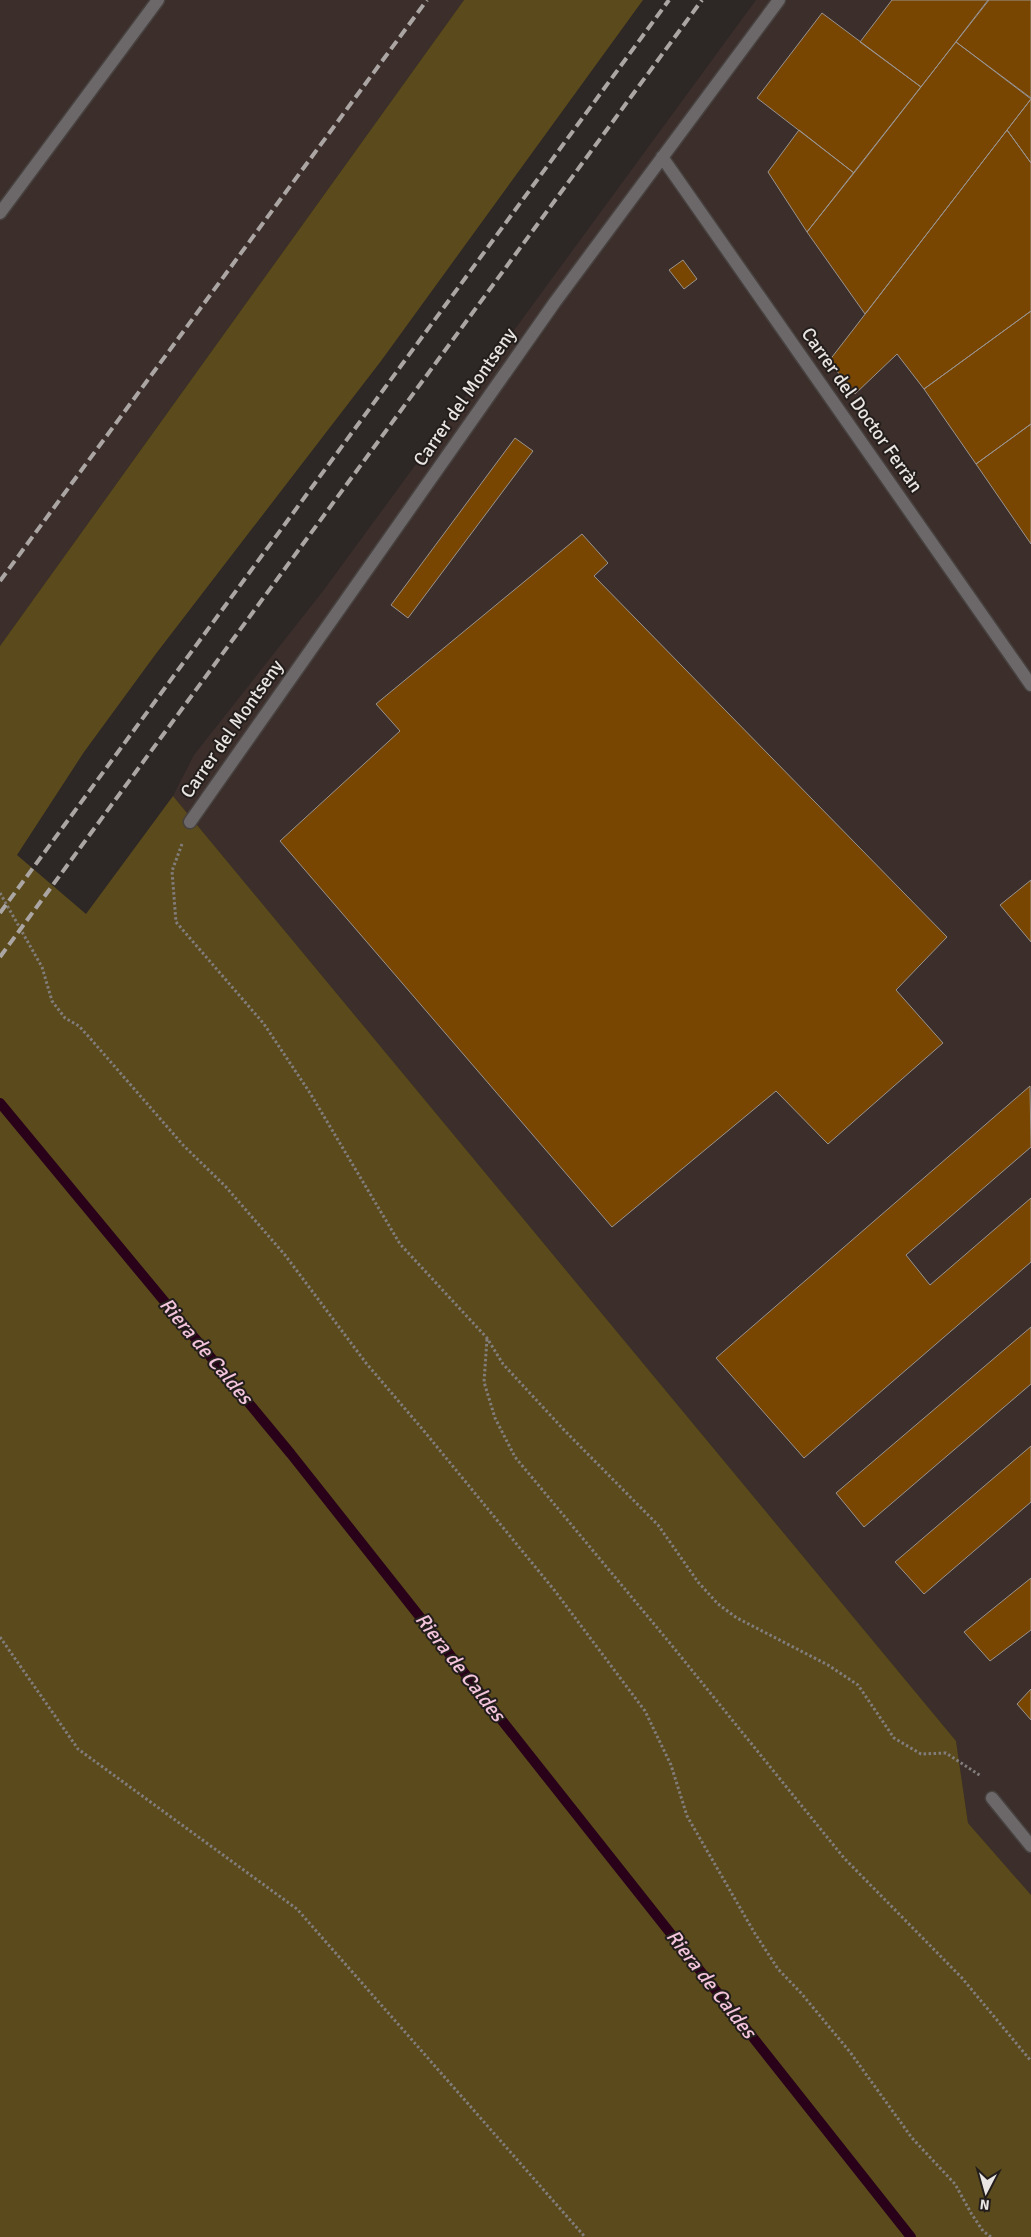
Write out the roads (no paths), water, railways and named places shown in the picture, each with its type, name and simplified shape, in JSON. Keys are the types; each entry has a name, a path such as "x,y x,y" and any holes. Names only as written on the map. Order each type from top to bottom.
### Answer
{"street":[{"path":"0,213 158,0"},
{"name":"Carrer del Montseny","path":"190,822 555,302 779,0"},
{"name":"Carrer del Doctor Ferràn","path":"662,157 1031,685"},
{"path":"992,1798 1031,1846"}],"waterway":[{"name":"Riera de Caldes","path":"0,1103 291,1454 911,2237"}],"railway":[{"path":"0,581 427,0"},
{"path":"0,913 669,0"},
{"path":"0,957 702,0"}]}
